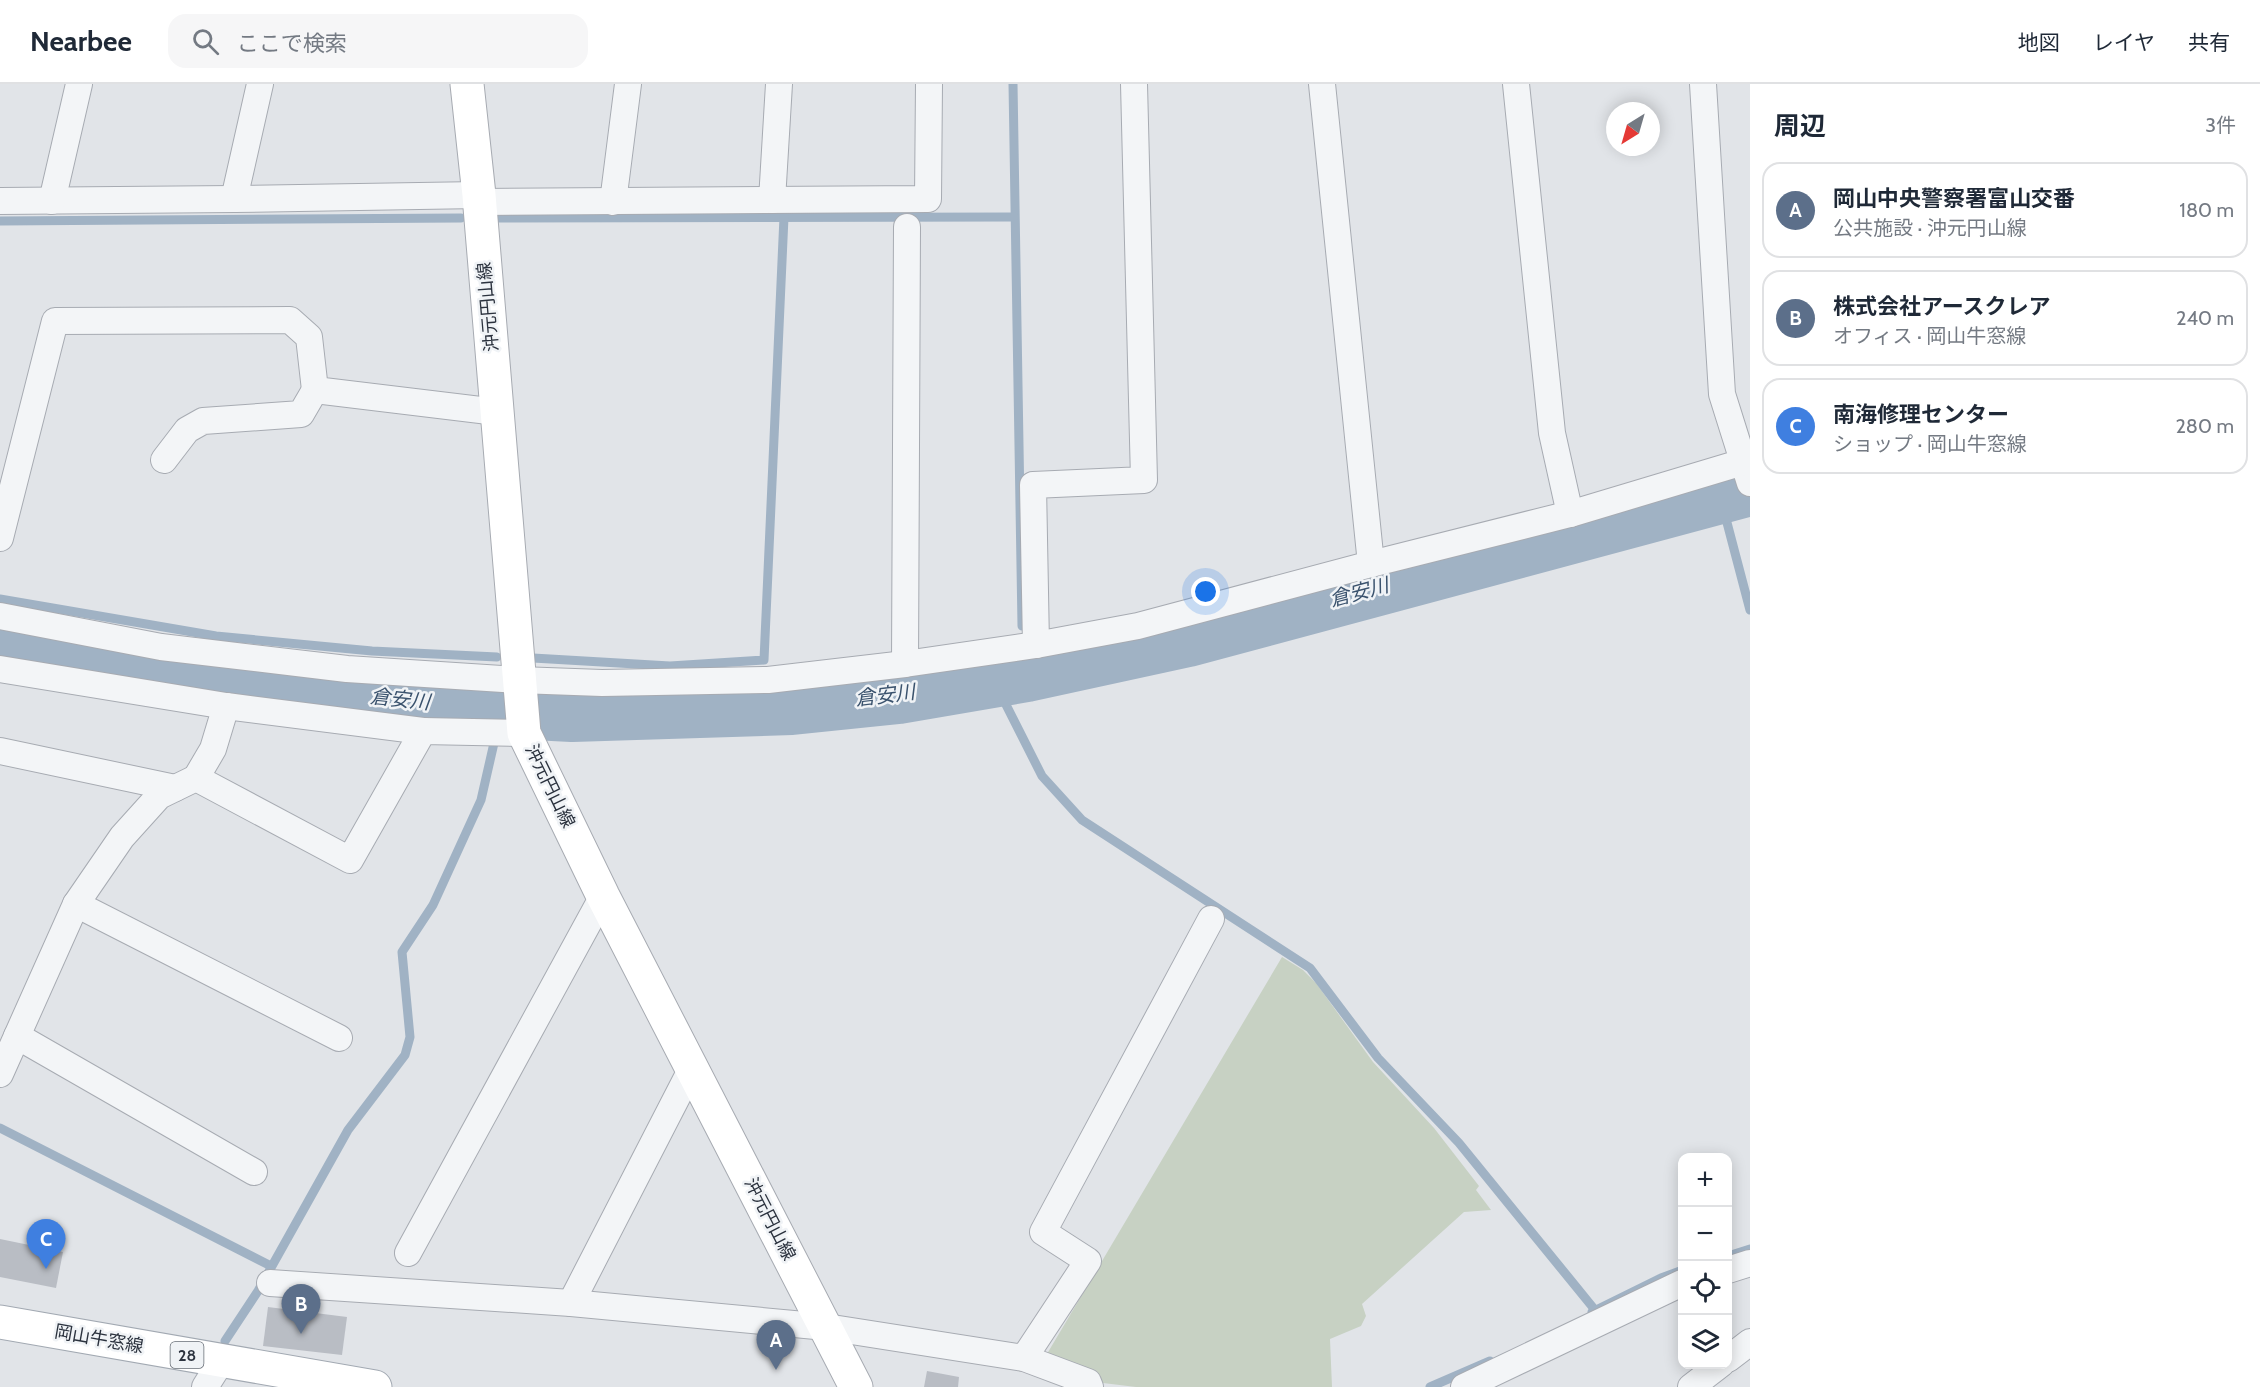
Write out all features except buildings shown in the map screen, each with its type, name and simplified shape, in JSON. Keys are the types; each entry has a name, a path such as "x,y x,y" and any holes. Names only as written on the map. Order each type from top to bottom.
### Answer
{"main road":[{"name":"沖元円山線","path":"467,84 479,198 522,708 603,896 856,1387"},
{"name":"岡山牛窓線","path":"0,1322 214,1374 375,1387"}],"street":[{"path":"52,201 79,84"},
{"path":"234,199 260,84"},
{"path":"613,202 628,84"},
{"path":"772,200 779,84"},
{"path":"0,201 479,198 613,202 928,199 929,84"},
{"path":"1036,645 1033,485 1144,480 1134,84"},
{"path":"1322,84 1371,564"},
{"path":"1516,84 1551,433 1570,514"},
{"path":"0,669 226,706 423,730 522,708 602,683 768,680 905,664 1036,645 1138,626 1371,564 1747,469 1722,394 1704,84"},
{"path":"905,664 907,227"},
{"path":"0,538 55,321 290,320 309,337 315,390 301,414 203,420 187,430 164,460"},
{"path":"315,390 497,412"},
{"path":"0,616 161,647 347,669 522,708"},
{"path":"0,1074 76,904 122,837 159,796 186,783 213,749 226,706"},
{"path":"0,751 186,783 350,860 423,730"},
{"path":"408,1252 603,896"},
{"path":"76,904 339,1038"},
{"path":"1024,1358 1088,1261 1043,1232 1211,919"},
{"path":"17,1035 254,1172"},
{"path":"571,1303 692,1068"},
{"path":"1732,1269 1750,1263"},
{"path":"270,1283 571,1303 826,1327 1024,1358 1088,1382 1090,1387"},
{"path":"1464,1387 1678,1285"},
{"path":"1732,1356 1750,1342"},
{"path":"1691,1387 1715,1369"}],"green space":[{"path":"1282,957 1303,970 1316,983 1373,1062 1434,1128 1479,1186 1476,1190 1491,1210 1464,1212 1362,1304 1366,1316 1361,1326 1330,1339 1332,1387 1136,1387 1103,1383 1091,1375 1044,1359"}],"waterway":[{"path":"1013,84 1022,626"},
{"path":"533,658 670,666 764,660 784,217"},
{"path":"495,218 1014,217"},
{"path":"0,221 461,218"},
{"name":"倉安川","path":"0,644 204,677 492,709 572,713 792,706 899,695 1027,673 1188,638 1750,487"},
{"path":"1720,496 1750,610"},
{"path":"0,599 216,636 372,651 497,657"},
{"path":"1022,661 1027,673"},
{"path":"993,679 1042,776 1082,820 1310,968 1378,1058 1459,1143 1595,1310"},
{"path":"492,709 493,718"},
{"path":"225,1341 258,1291 348,1130 405,1055 410,1037 402,952 433,905 481,800 494,743"},
{"path":"0,1128 271,1266"},
{"path":"1732,1255 1750,1249"},
{"path":"1592,1312 1678,1272"},
{"path":"1430,1387 1490,1361"}],"place":[{"name":"南海修理センター","path":"46,1269"},
{"name":"株式会社アースクレア","path":"301,1334"},
{"name":"岡山中央警察署富山交番","path":"776,1370"}]}
